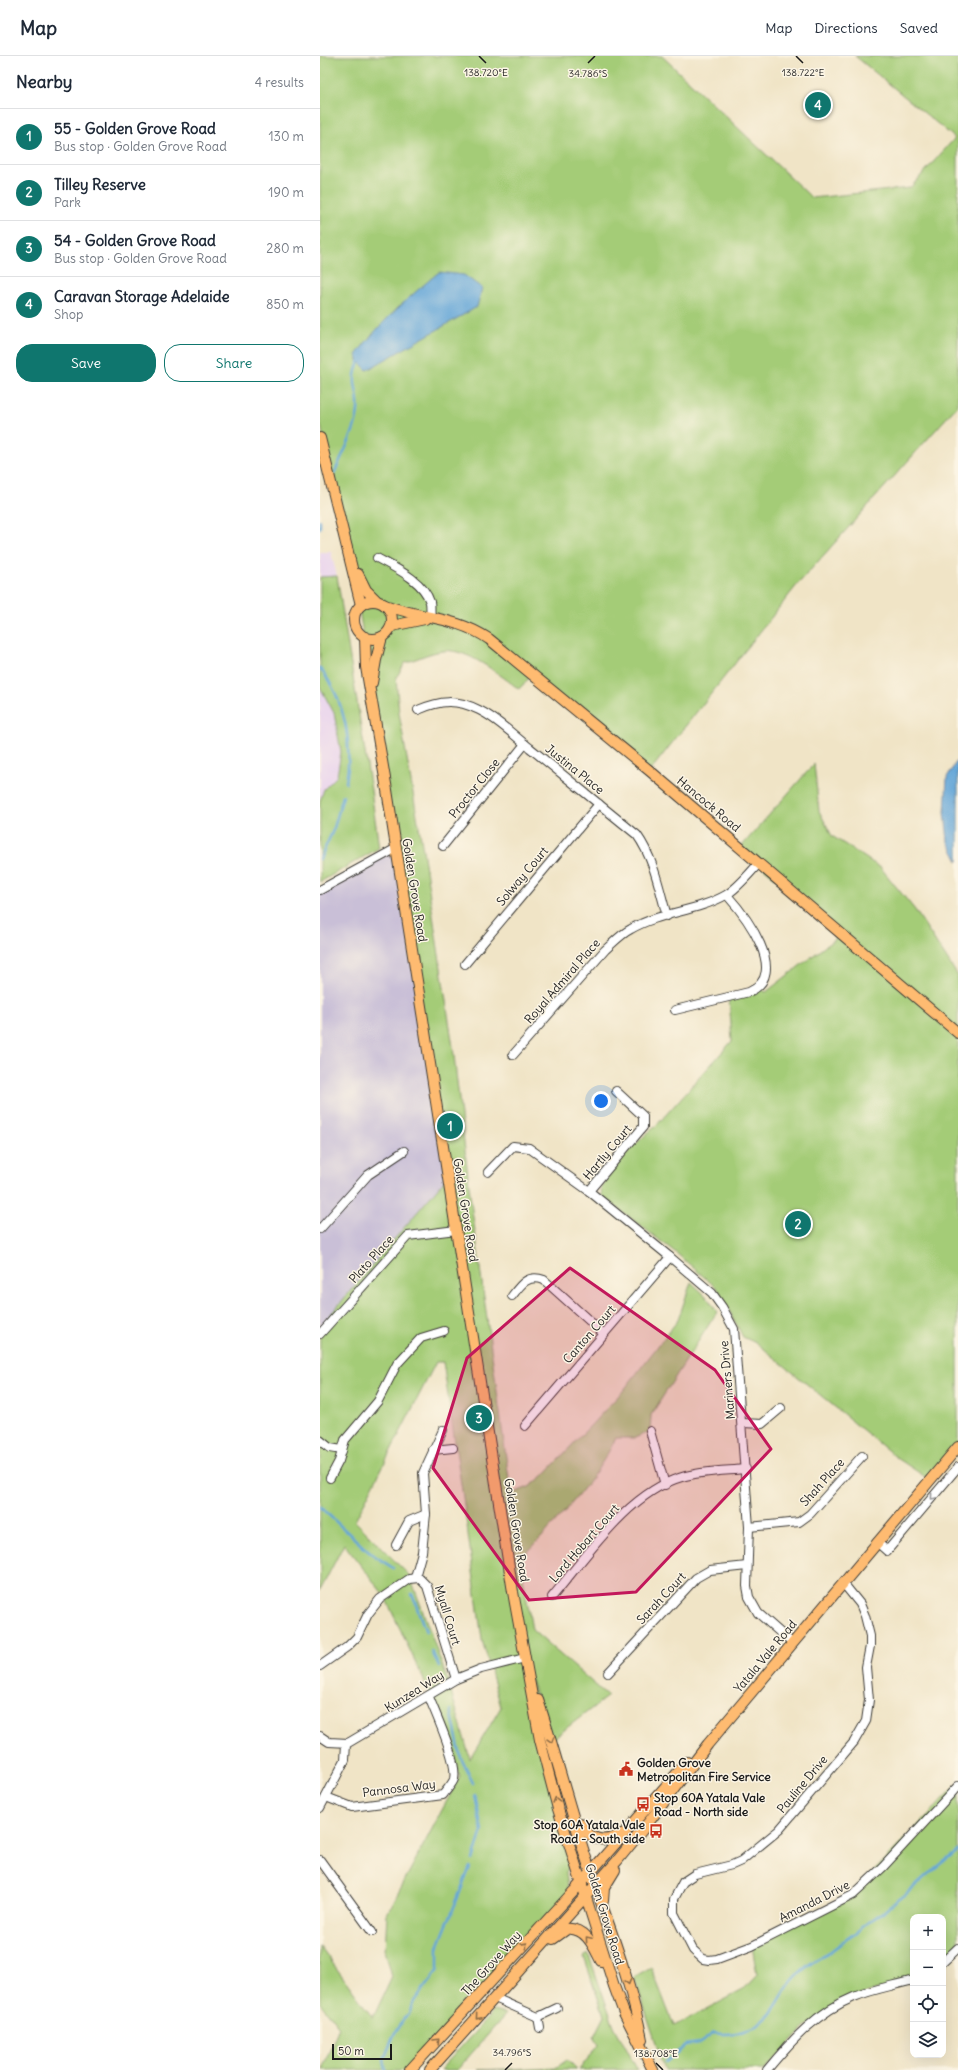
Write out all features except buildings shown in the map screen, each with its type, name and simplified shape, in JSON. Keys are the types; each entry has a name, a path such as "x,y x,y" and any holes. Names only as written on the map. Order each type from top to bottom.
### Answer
{"main road":[{"path":"320,438 361,605"},
{"path":"351,561 366,590 381,603 392,614 392,626 382,637 371,639 365,637 360,634 354,622 355,616 361,605 366,602 381,603"},
{"name":"Hancock Road","path":"381,603 406,613 462,623 475,629 489,639 759,863 958,1033"},
{"name":"Hancock Road","path":"392,626 431,617"},
{"name":"Golden Grove Road","path":"365,637 366,667 371,689 456,1230 525,1660 546,1766 558,1809 614,1986 624,2013 653,2070"},
{"name":"Golden Grove Road","path":"371,689 382,637"},
{"name":"Yatala Vale Road","path":"595,1884 632,1843 708,1744 958,1447"},
{"name":"Golden Grove Road","path":"525,1660 591,1872 636,2006 645,2052"},
{"path":"591,1872 695,1754 708,1744"},
{"path":"573,1811 586,1833 599,1840 612,1839 629,1828"},
{"path":"603,1906 604,1888 632,1843"},
{"name":"The Grove Way","path":"410,2070 591,1872"},
{"path":"430,2070 595,1884"},
{"path":"513,1977 554,1938 565,1930 571,1928 582,1933 588,1938 614,1986"}],"street":[{"path":"377,558 396,568 423,590 430,602 431,617"},
{"name":"Justina Place","path":"418,710 436,702 448,702 478,710 491,717 637,835 649,855 667,916"},
{"name":"Proctor Close","path":"443,846 525,744"},
{"name":"Solway Court","path":"465,964 599,804"},
{"path":"320,890 395,849"},
{"name":"Royal Admiral Place","path":"513,1056 604,950 631,928 702,905 727,894 748,876 759,863"},
{"path":"676,1010 749,992 759,988 762,983 765,965 761,944 750,924 727,894"},
{"name":"Hartly Court","path":"589,1192 643,1126 643,1116 616,1091"},
{"name":"Mariners Drive","path":"488,1172 513,1146 529,1148 589,1192 670,1257 712,1293 722,1307 734,1329 746,1469 749,1527 747,1586 753,1605 758,1613 792,1644"},
{"path":"320,1229 368,1175 404,1151"},
{"name":"Plato Place","path":"320,1334 408,1236 456,1230"},
{"name":"Canton Court","path":"526,1426 670,1257"},
{"path":"512,1296 528,1279 536,1278 544,1280 604,1334"},
{"path":"330,1478 338,1464 347,1437 378,1401 399,1362 421,1338 444,1331"},
{"path":"742,1423 762,1424 781,1408"},
{"path":"320,1666 347,1647 357,1637 368,1614 375,1604 404,1581 414,1577 422,1552 426,1514 422,1473 443,1430"},
{"path":"650,1431 665,1484"},
{"path":"320,1440 330,1448 342,1450"},
{"path":"433,1450 453,1448"},
{"name":"Shah Place","path":"749,1527 799,1522 810,1514 862,1456"},
{"path":"877,1542 887,1551 958,1467"},
{"name":"Lord Hobart Court","path":"552,1597 618,1519 642,1498 665,1484 682,1477 746,1469"},
{"path":"396,1545 409,1522 426,1514"},
{"name":"Sarah Court","path":"608,1673 696,1578 710,1570 747,1566"},
{"name":"Myall Court","path":"414,1577 422,1580 427,1586 456,1679"},
{"name":"Pauline Drive","path":"693,1950 674,1913 674,1899 683,1882 695,1874 732,1865 740,1861 780,1830 854,1742 866,1721 869,1700 866,1667 870,1636 860,1604 843,1583"},
{"name":"Kunzea Way","path":"346,1744 356,1740 429,1697 456,1679 481,1669 525,1660"},
{"name":"Pannosa Way","path":"326,1797 352,1807 443,1795 454,1780 454,1769 451,1753 429,1697"},
{"path":"320,1736 329,1742 346,1744 345,1760 320,1808"},
{"name":"Amanda Drive","path":"693,1950 703,1959 717,1959 752,1946 853,1895 882,1867 958,1786"},
{"path":"320,1860 372,1932"},
{"path":"946,1959 958,1948"},
{"path":"767,2070 795,2037 823,2013 853,1997 910,1981"},
{"path":"495,1998 538,2017 557,2008"},
{"path":"538,2017 540,2028"}],"highlighted area":[{"path":"570,1268 715,1370 771,1449 636,1592 529,1600 433,1468 467,1358"}],"shaded area":[{"path":"320,552 331,552 337,576 379,848 320,882"},
{"path":"395,849 447,1177 320,1327 320,890"}],"green space":[{"path":"320,56 662,56 812,198 910,188 955,138 855,56 958,56 958,405 797,585 650,771 532,675 519,689 493,670 462,653 443,651 429,654 405,663 396,678 399,713 423,850 453,1047 471,1202 511,1494 529,1487 543,1476 623,1391 678,1320 691,1282 707,1297 717,1312 651,1415 650,1431 635,1438 616,1438 607,1455 585,1487 560,1517 520,1560 532,1630 608,1696 551,1740 528,1671 574,1857 566,1872 569,1895 410,2070 322,2070 339,2027 320,2003 320,1946 373,2018 392,1977 385,1950 387,1914 460,1776 423,1678 384,1595 344,1544 320,1591 320,1327 447,1177 357,596 342,531 320,420","holes":["436,1362 443,1362 482,1640 501,1707 470,1759 449,1684 410,1576 355,1521"]},
{"path":"337,576 379,848 320,882 320,801 324,789 337,776 341,752 334,713 320,687 320,577"},
{"path":"814,764 819,811 832,836 881,868 915,910 958,976 958,1447 930,1480 897,1458 758,1344 743,1337 718,1289 675,1252 602,1196 601,1187 619,1163 640,1140 655,1127 732,1041 729,997 759,988 766,992 841,934 740,848"},
{"path":"958,1784 958,1946 946,1957 946,1914 910,1914 910,1981 853,1997 805,2028 765,2070 665,2070 634,1977 651,1967 674,2026 744,1989 757,1975 752,1946 848,1898"},
{"path":"588,1953 614,2026 638,2070 579,2070 599,2044 594,2036 604,2016 584,1957"},
{"path":"494,2011 506,2014 457,2070 440,2070"},
{"path":"567,2060 577,2070 478,2070 557,2067"}],"water":[{"path":"439,272 464,275 482,288 477,307 367,370 359,362 356,355 384,321"},
{"path":"958,759 958,861 948,842 945,812 947,777"}],"waterway":[{"path":"334,474 352,435 357,418 358,397 355,376 359,362"},
{"path":"320,521 320,528"},
{"path":"320,668 329,680 336,694 345,722 348,752 346,783"},
{"path":"320,859 334,828 343,796"},
{"path":"320,1507 369,1552 393,1568"},
{"path":"412,1594 426,1632"},
{"path":"432,1651 439,1667"},
{"path":"451,1710 461,1758 473,1783"},
{"path":"473,1860 482,1831 475,1795"},
{"path":"666,2062 686,2045 700,2043 714,2033 731,2034 748,2030 763,2021 774,2009 790,1983 804,1969 827,1954 905,1895 927,1875 958,1851"},
{"path":"386,2070 384,2059 396,2030 410,2012 412,2004 438,1970 438,1947 470,1867"}],"place":[{"name":"Caravan Storage Adelaide","path":"818,105"},
{"name":"55 - Golden Grove Road","path":"450,1126"},
{"name":"Tilley Reserve","path":"798,1224"},
{"name":"54 - Golden Grove Road","path":"479,1418"},
{"name":"Golden Grove Metropolitan Fire Service","path":"626,1769"},
{"name":"Stop 60A Yatala Vale Road - North side","path":"643,1804"},
{"name":"Stop 60A Yatala Vale Road - South side","path":"656,1831"}]}
